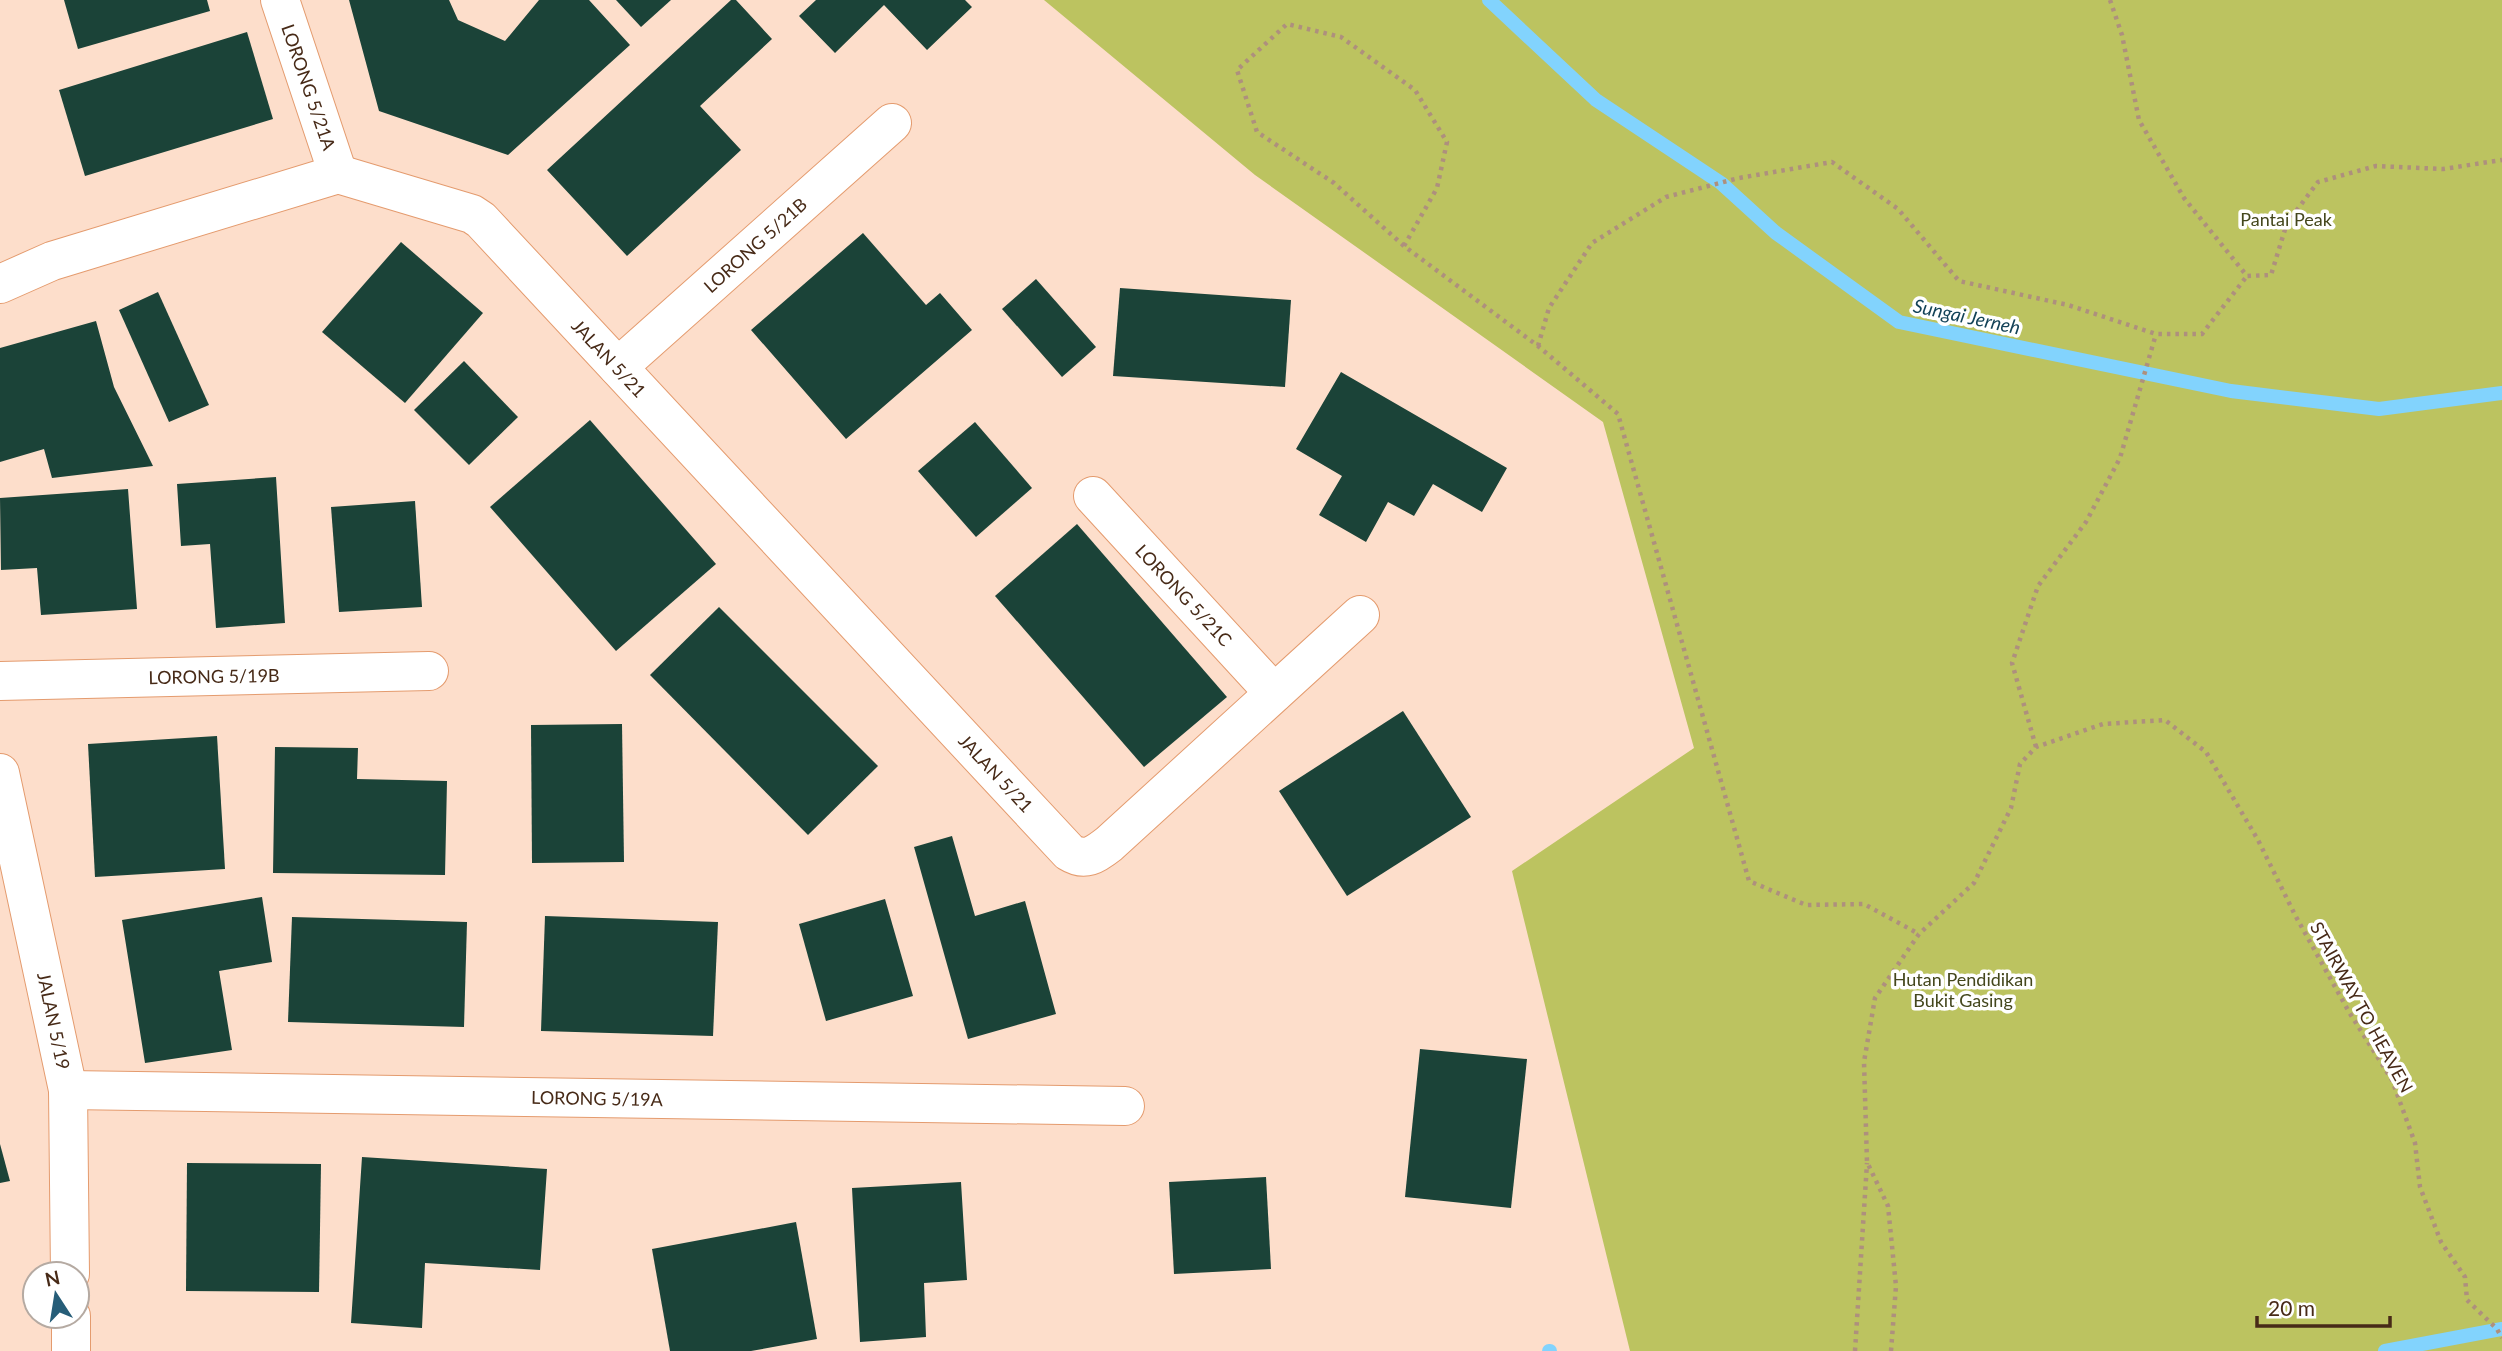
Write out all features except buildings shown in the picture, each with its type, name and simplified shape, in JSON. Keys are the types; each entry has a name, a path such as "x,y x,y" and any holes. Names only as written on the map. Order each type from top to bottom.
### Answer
{"street":[{"name":"LORONG 5/21A","path":"280,0 338,174"},
{"name":"LORONG 5/21B","path":"618,367 892,123"},
{"path":"0,285 52,261 338,174"},
{"name":"JALAN 5/21","path":"338,174 472,214 481,220 1069,852 1078,858 1088,858 1109,844 1274,693"},
{"name":"LORONG 5/21C","path":"1093,496 1274,693"},
{"path":"1274,693 1360,615"},
{"name":"LORONG 5/19B","path":"0,681 429,671"},
{"name":"JALAN 5/19","path":"0,773 68,1090 70,1260"},
{"name":"LORONG 5/19A","path":"68,1090 1125,1106"},
{"path":"71,1330 71,1351"}],"path":[{"path":"2110,0 2122,34 2139,120 2184,198 2247,276"},
{"path":"1404,246 1437,188 1447,142 1415,90 1341,37 1287,24 1237,70 1257,132 1334,183 1404,246 1538,346 1618,414 1749,881 1806,905 1864,904 1919,933"},
{"path":"1538,346 1549,307 1592,243 1665,197 1739,178 1832,162 1898,209 1959,281 2068,305 2156,334 2202,334 2247,276 2271,275 2287,223 2318,182 2376,166 2443,169 2502,160"},
{"path":"1855,1351 1867,1162 1864,1062 1875,998 1919,933 1974,883 2011,808 2020,764 2036,747 2012,663 2038,586 2086,522 2120,458 2156,334"},
{"name":"STAIRWAY TO HEAVEN","path":"2036,747 2103,724 2165,720 2206,752 2258,840 2295,915 2349,1012 2392,1080 2415,1143 2420,1187 2441,1242 2465,1277 2467,1300 2497,1329 2502,1338"},
{"path":"1867,1162 1888,1206 1896,1286 1891,1351"}],"green space":[{"name":"Hutan Pendidikan Bukit Gasing","path":"1044,0 2502,0 2502,1351 1630,1351 1512,871 1694,748 1603,422 1255,175"}],"waterway":[{"name":"Sungai Jerneh","path":"1489,0 1596,100 1721,183 1776,233 1899,322 2231,391 2379,409 2502,393"},
{"path":"2385,1351 2502,1329"}],"park label":[{"name":"Pantai Peak","path":"2286,219"}]}
